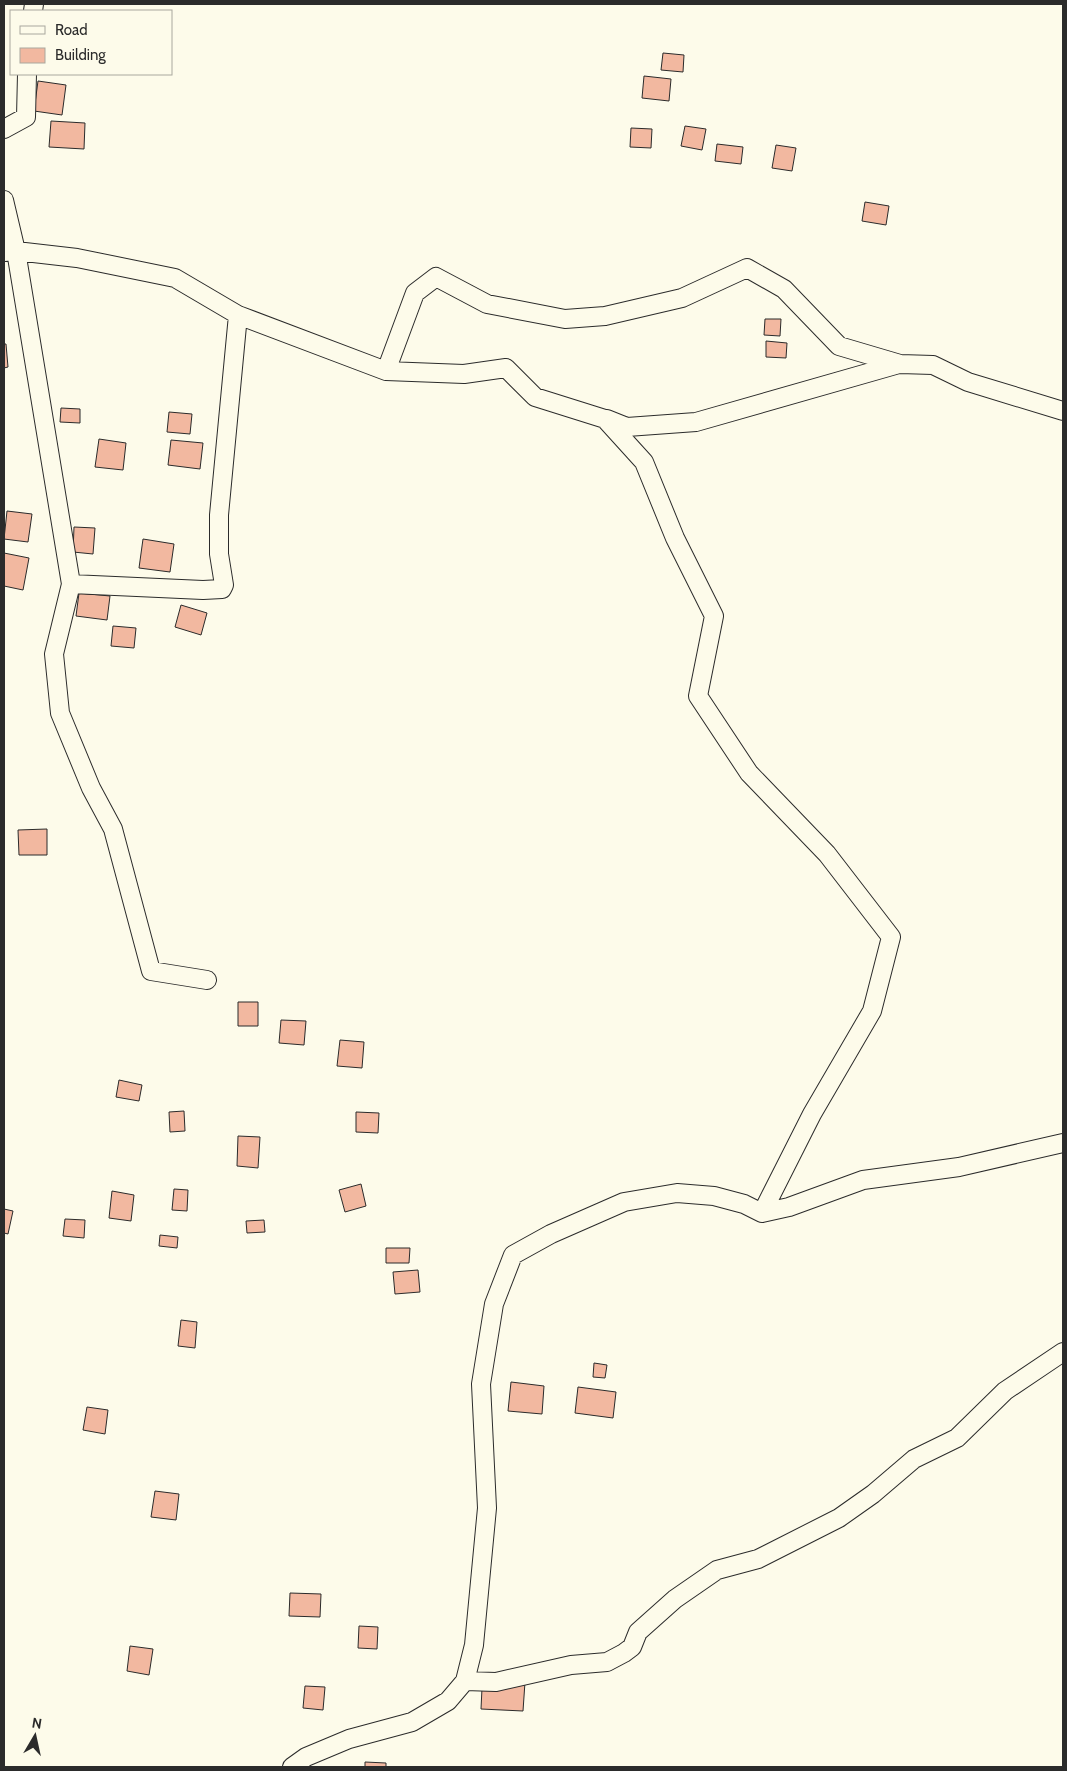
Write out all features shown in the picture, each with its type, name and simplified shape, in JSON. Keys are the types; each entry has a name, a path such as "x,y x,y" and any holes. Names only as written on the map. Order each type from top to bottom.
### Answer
{"street":[{"path":"4,129 26,116 28,75"},
{"path":"4,200 10,252 71,584 54,654 60,713 92,788 114,829 151,971 207,980"},
{"path":"10,252 77,258 175,278 238,315 386,371 464,374 506,368 535,396 627,427 696,422 900,364"},
{"path":"386,371 415,293 436,277 487,304 565,319 605,316 682,298 747,268 784,290 839,346 900,364 933,365 968,382 1063,411"},
{"path":"71,584 203,590 222,589 224,585 219,554 219,515 238,315"},
{"path":"606,419 644,462 675,538 714,616 698,696 749,773 827,854 891,937 872,1011 812,1114 762,1213"},
{"path":"292,1767 306,1757 349,1740 412,1722 448,1701 465,1681 474,1645 487,1508 481,1384 494,1304 513,1254 551,1234 624,1202 677,1193 714,1196 744,1204 762,1213 790,1207 863,1180 959,1167 1063,1143"},
{"path":"465,1681 496,1682 571,1665 607,1662 624,1653 632,1647 638,1632 675,1599 717,1570 758,1559 839,1518 873,1494 914,1459 957,1438 1005,1391 1063,1352"}],"building":[{"path":"663,53 684,55 683,72 661,70"},
{"path":"644,76 671,79 669,101 642,98"},
{"path":"38,81 66,85 62,115 34,111"},
{"path":"51,121 85,123 84,149 49,147"},
{"path":"685,126 706,129 702,150 681,146"},
{"path":"631,128 652,129 651,148 630,147"},
{"path":"717,144 743,147 741,164 715,161"},
{"path":"776,145 796,148 792,171 772,168"},
{"path":"865,202 889,206 886,225 862,221"},
{"path":"765,319 781,319 780,336 764,335"},
{"path":"766,341 787,343 786,358 766,357"},
{"path":"4,344 6,344 8,367 4,368"},
{"path":"61,408 80,409 80,423 60,422"},
{"path":"169,412 192,414 190,434 167,432"},
{"path":"99,439 126,443 123,470 95,467"},
{"path":"171,440 203,443 200,469 168,465"},
{"path":"7,511 32,514 28,542 4,539"},
{"path":"74,527 95,528 93,554 73,552"},
{"path":"143,539 174,544 170,572 139,568"},
{"path":"4,553 29,558 23,590 4,586"},
{"path":"79,593 110,596 107,620 76,616"},
{"path":"181,605 207,613 201,635 175,627"},
{"path":"113,626 136,628 134,648 111,646"},
{"path":"47,829 47,855 19,855 18,830"},
{"path":"238,1002 258,1002 258,1026 238,1026"},
{"path":"281,1020 306,1021 304,1045 279,1043"},
{"path":"340,1040 364,1042 362,1068 337,1066"},
{"path":"119,1080 142,1085 139,1101 116,1097"},
{"path":"184,1111 185,1131 170,1132 169,1112"},
{"path":"356,1112 379,1113 378,1133 356,1132"},
{"path":"238,1136 260,1137 258,1168 237,1166"},
{"path":"361,1184 366,1206 345,1212 339,1190"},
{"path":"174,1189 188,1190 187,1211 172,1210"},
{"path":"112,1191 134,1195 131,1221 109,1218"},
{"path":"4,1209 13,1211 8,1234 4,1233"},
{"path":"65,1219 85,1220 84,1238 63,1236"},
{"path":"264,1220 265,1232 247,1233 246,1221"},
{"path":"160,1235 178,1237 177,1248 159,1246"},
{"path":"386,1248 410,1248 409,1263 386,1263"},
{"path":"418,1270 420,1292 395,1294 393,1272"},
{"path":"181,1320 197,1322 195,1348 178,1346"},
{"path":"594,1363 607,1365 605,1378 593,1377"},
{"path":"511,1382 544,1386 542,1414 508,1411"},
{"path":"578,1387 616,1392 613,1418 575,1413"},
{"path":"87,1407 108,1410 105,1434 83,1430"},
{"path":"155,1491 179,1494 176,1520 151,1517"},
{"path":"290,1593 321,1594 320,1617 289,1616"},
{"path":"359,1626 378,1627 377,1649 358,1648"},
{"path":"130,1646 153,1649 149,1675 127,1671"},
{"path":"525,1682 523,1711 481,1709 482,1688"},
{"path":"305,1686 325,1687 323,1710 303,1708"},
{"path":"365,1762 386,1763 386,1767 365,1767"}]}
